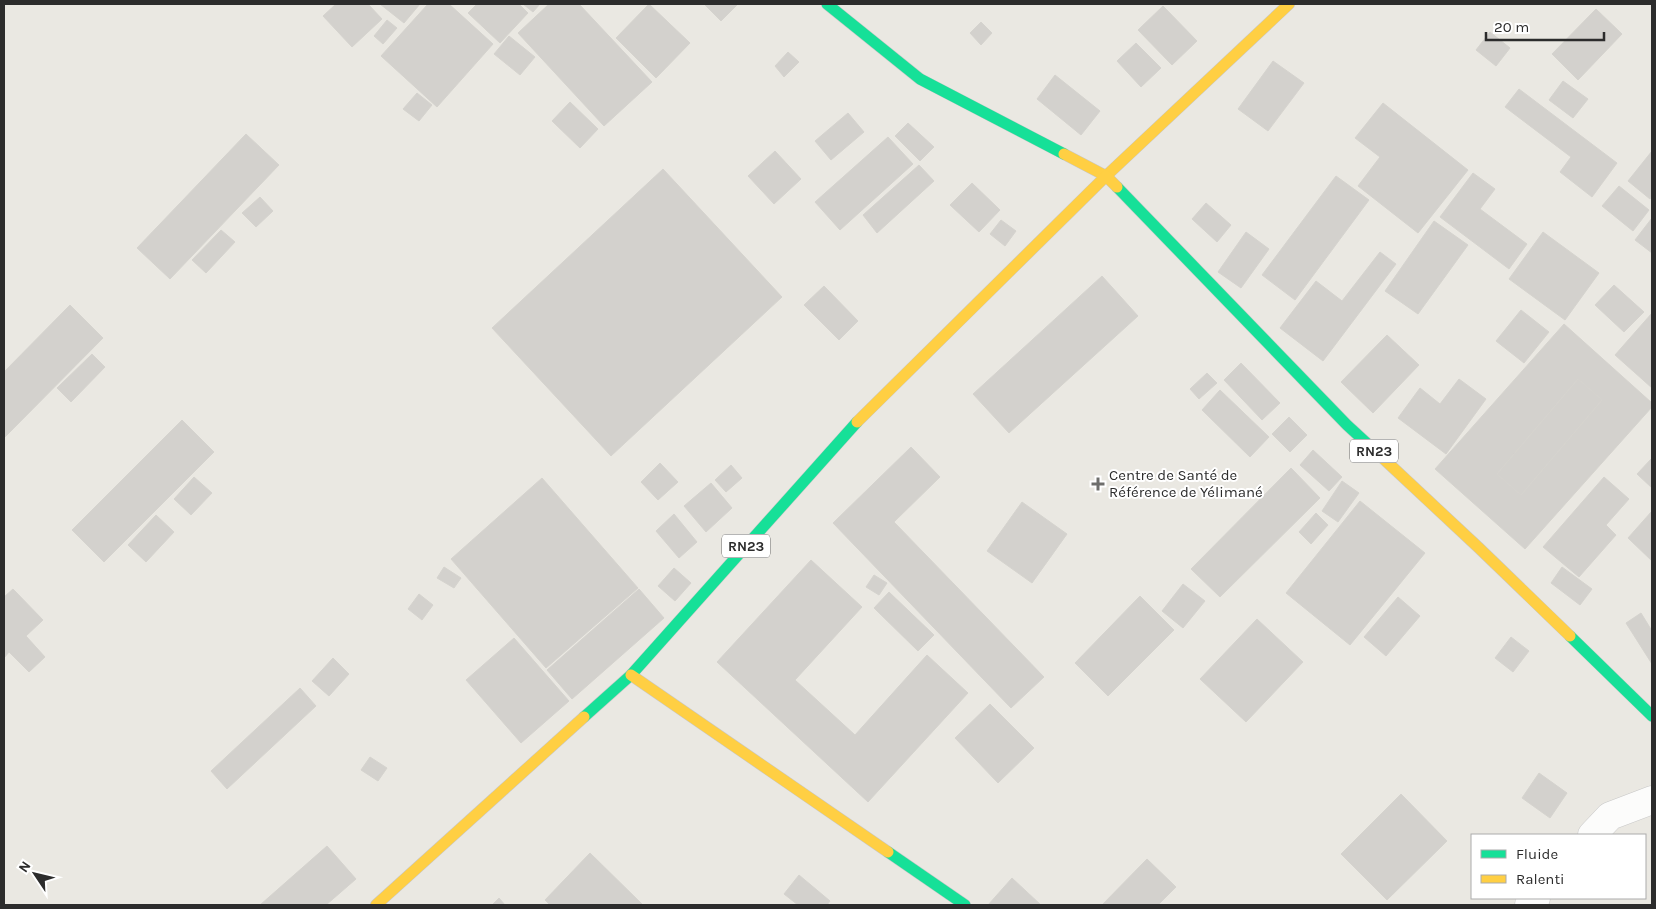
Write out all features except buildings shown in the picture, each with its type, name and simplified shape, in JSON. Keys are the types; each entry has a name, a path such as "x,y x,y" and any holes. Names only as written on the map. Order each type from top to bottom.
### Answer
{"main road":[{"path":"828,4 920,79 1106,176 1289,4"},
{"name":"RN23","path":"376,905 631,675 857,422 1106,176 1347,425 1479,548 1652,716"},
{"path":"631,675 965,905"}],"street":[{"path":"1593,834 1610,816 1652,800"}],"traffic: fast":[{"path":"827,4 920,79 1064,154"},
{"path":"1117,187 1347,425 1372,448"},
{"path":"584,717 631,675 857,422"},
{"path":"1570,636 1652,716"},
{"path":"888,852 965,905"}],"traffic: slow":[{"path":"1064,154 1106,176 1289,4"},
{"path":"857,422 1106,176 1117,187"},
{"path":"1372,448 1570,636"},
{"path":"631,675 888,852"},
{"path":"376,905 584,717"}],"place":[{"name":"Centre de Santé de Référence de Yélimané","path":"1098,484"}]}
